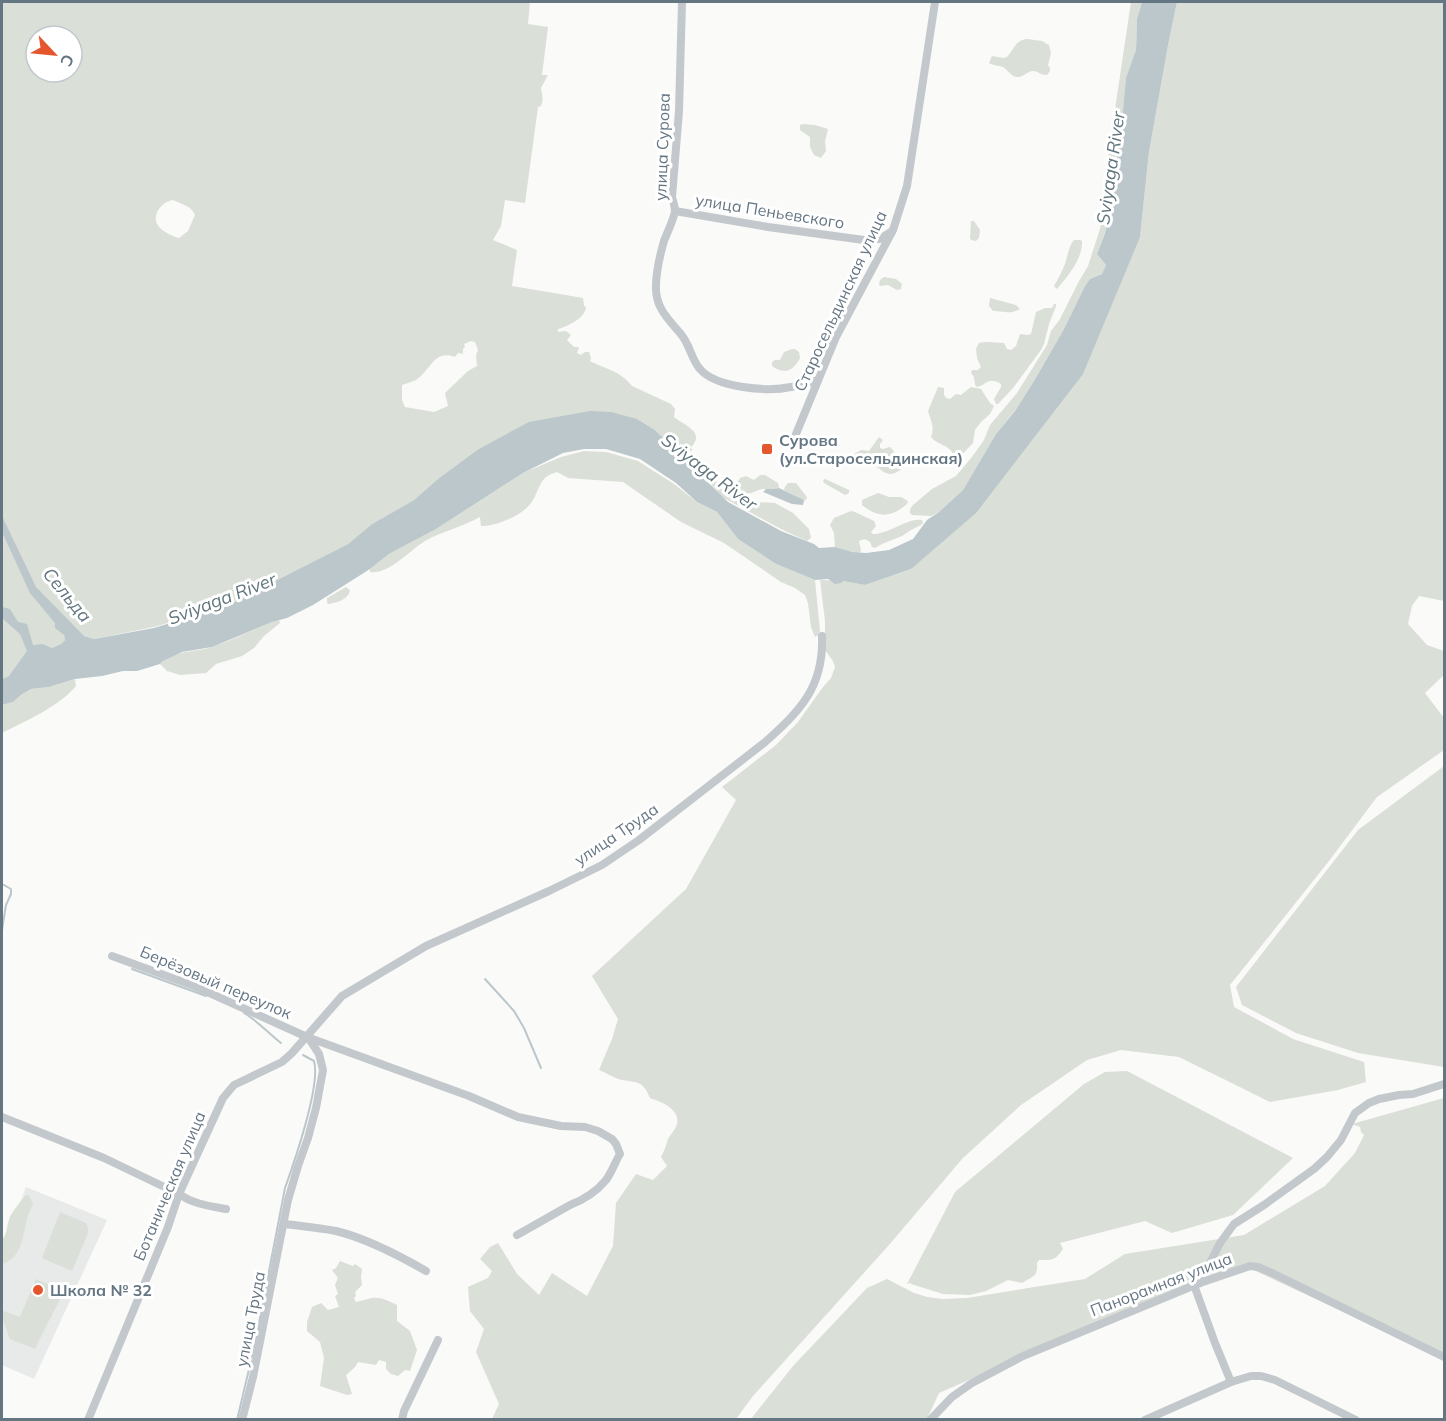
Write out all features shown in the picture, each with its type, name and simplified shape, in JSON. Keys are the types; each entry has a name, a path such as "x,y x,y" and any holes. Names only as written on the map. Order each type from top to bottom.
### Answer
{"street":[{"name":"улица Сурова","path":"682,2 679,111 672,198 675,211 660,255 657,298 664,315 690,348 699,369 717,381 757,388 790,388 818,380"},
{"name":"Старосельдинская улица","path":"796,434 836,338 893,230 907,186 935,2"},
{"name":"улица Пеньевского","path":"675,211 864,240 880,239 893,230"},
{"name":"улица Труда","path":"223,1098 234,1085 282,1062 342,996 426,946 602,865 639,840 781,728 808,696 817,677 821,663 822,636"},
{"name":"Берёзовый переулок","path":"112,956 194,986 307,1037"},
{"name":"улица Труда","path":"242,1419 254,1377 288,1200 316,1108 322,1071 319,1054 307,1037"},
{"path":"307,1037 469,1096 518,1117 561,1126 585,1127 612,1139 620,1154 606,1179 588,1196 570,1204 517,1236"},
{"path":"1232,1382 1215,1343 1197,1284 1234,1224 1314,1170 1341,1140 1355,1113 1369,1103 1379,1099 1413,1094 1444,1084"},
{"name":"Ботаническая улица","path":"87,1419 168,1227 179,1194 223,1098"},
{"path":"2,1117 104,1158 188,1200 226,1209"},
{"path":"285,1224 354,1236 402,1257 426,1271"},
{"name":"Панорамная улица","path":"930,1419 952,1397 972,1383 1023,1356 1197,1284 1250,1266 1258,1267 1444,1357"},
{"path":"402,1419 438,1340"},
{"path":"1145,1419 1251,1376 1275,1380 1356,1419"}],"shaded area":[{"path":"2,2 530,2 528,24 548,27 542,75 548,75 541,88 542,101 541,106 538,107 525,203 505,200 501,226 493,240 517,250 512,286 583,298 586,307 583,315 571,324 558,329 558,332 566,331 571,335 567,340 574,347 579,347 577,353 581,355 589,352 590,361 618,374 632,386 671,404 675,409 674,417 695,433 692,450 690,452 684,448 681,456 655,430 637,419 438,479 414,500 372,524 348,544 228,605 154,627 94,639 64,635 65,640 61,644 52,648 43,644 9,676 2,679","holes":["173,200 191,209 195,215 188,231 179,238 162,230 156,221 158,210 163,204","475,342 478,350 477,366 468,371 445,393 448,406 434,412 405,407 402,400 402,385 416,380 437,358 463,354 464,344"]},
{"path":"1131,2 1142,2 1137,19 1136,50 1126,79 1120,141 1111,185 1110,208 1097,254 1106,265 1102,274 1090,279 1085,286 1064,329 1034,381 1017,408 996,434 963,490 939,512 931,516 912,515 910,509 913,505 932,489 956,476 972,457 984,440 990,425 1017,393 1047,345 1051,331 1060,319 1088,266 1100,229 1104,206 1107,163"},
{"path":"1142,2 1177,2 1149,152 1140,237 1083,374 976,513 911,569 865,585 843,581 835,584 828,579 815,580 776,564 738,539 717,512 697,502 676,483 640,459 606,449 584,449 563,453 523,473 436,529 389,554 370,569 313,605 287,618 212,647 182,652 160,664 137,671 75,679 49,687 31,689 13,702 2,705 2,679 9,676 27,651 20,634 2,618 2,607 10,609 18,622 27,624 33,645 43,644 52,648 65,640 64,635 55,628 55,623 30,593 2,532 2,516 36,587 84,636 94,639 154,628 228,605 348,544 372,524 414,500 479,449 529,422 590,411 611,412 637,419 655,430 728,502 781,531 819,548 834,547 866,553 889,550 913,539 927,520 963,490 996,434 1015,411 1034,381 1064,329 1085,286 1090,279 1102,274 1106,265 1097,254 1105,233 1110,208 1111,185 1120,141 1126,78 1136,50 1137,19"},
{"path":"1177,2 1444,2 1444,601 1419,596 1412,606 1408,624 1427,645 1444,651 1444,675 1425,693 1444,718 1444,750 1377,797 1230,985 1234,1007 1293,1039 1364,1062 1366,1082 1338,1090 1270,1102 1179,1057 1121,1050 1087,1060 1021,1105 962,1159 889,1245 753,1396 736,1419 492,1419 499,1404 476,1352 484,1329 470,1311 468,1287 488,1278 492,1271 480,1259 490,1247 498,1243 517,1274 539,1295 552,1273 587,1296 613,1246 616,1203 636,1174 653,1180 667,1166 661,1157 676,1127 677,1116 674,1111 665,1104 650,1098 640,1084 599,1070 618,1019 592,976 686,889 736,800 722,787 776,745 798,722 831,678 835,667 825,650 825,621 820,580 865,585 911,569 1140,237 1149,152"},
{"path":"1027,39 1042,41 1049,45 1050,71 1047,75 1033,71 1017,77 1003,67 989,63 992,56 1007,57 1017,43"},
{"path":"800,125 828,129 825,141 826,151 821,158 814,155 810,147 810,137 800,130"},
{"path":"971,221 974,221 980,230 976,241 970,238"},
{"path":"1074,240 1082,241 1080,254 1074,267 1057,289 1054,286"},
{"path":"884,277 896,279 902,284 901,289 897,290 888,285 880,286 880,280"},
{"path":"990,298 1016,305 1020,309 1010,312 993,311 989,306"},
{"path":"1054,304 1056,306 1041,350 1013,388 996,404 994,399 1001,384 990,381 977,387 971,373 972,370 978,370 981,367 976,349 979,343 1004,343 1007,349 1011,350 1016,346 1020,334 1031,334 1036,312 1052,308"},
{"path":"792,349 799,352 800,358 791,369 785,371 772,366 772,362 780,360 784,352"},
{"path":"938,387 944,388 944,395 950,399 956,394 961,395 971,387 981,389 994,406 990,414 975,430 973,443 951,466 946,465 946,461 953,454 951,451 931,437 933,427 928,411"},
{"path":"879,437 883,440 880,448 890,447 896,459 902,462 904,467 890,474 882,471 870,461 864,463 854,458 854,454 861,450 869,451"},
{"path":"584,451 606,452 638,461 697,502 717,512 738,539 776,564 815,580 820,631 818,635 815,637 811,627 805,595 781,582 724,543 681,522 623,482 568,478 557,472 545,478 531,503 515,516 487,526 481,526 480,517 425,541 383,570 370,572 370,569 389,554 436,529 523,473 561,457"},
{"path":"760,475 765,475 778,483 779,488 750,493 739,490 737,483 740,478 746,476 754,480"},
{"path":"825,479 849,490 849,493 845,495 824,483"},
{"path":"715,481 756,502 775,503 793,513 809,529 811,538 807,541 722,497 709,482"},
{"path":"788,483 796,483 807,497 806,500 784,490"},
{"path":"779,488 802,499 803,505 792,504 763,492 766,489"},
{"path":"878,493 889,497 901,497 908,501 895,512 879,514 862,505 862,500"},
{"path":"851,511 874,521 876,526 871,532 873,534 911,521 922,520 923,523 902,536 875,548 865,539 859,541 861,551 859,553 835,548 834,533 830,525 834,518"},
{"path":"346,587 350,590 345,598 328,604 327,598"},
{"path":"279,620 280,623 254,648 242,656 216,664 206,673 180,675 167,671 160,664 172,656 214,646"},
{"path":"75,679 76,686 60,701 2,733 2,705 13,702 31,689 49,687"},
{"path":"1444,766 1444,1067 1358,1053 1296,1033 1242,1005 1236,987 1358,830"},
{"path":"1127,1071 1293,1158 1233,1215 1172,1233 1145,1221 1060,1243 1063,1249 1058,1255 1054,1259 1039,1260 1036,1274 1029,1279 1022,1283 1008,1280 986,1291 970,1295 943,1294 907,1284 955,1192 1084,1084 1105,1072"},
{"path":"1444,1098 1444,1359 1245,1266 1196,1281 939,1393 927,1419 750,1420 793,1366 867,1288 887,1279 927,1297 967,1298 1085,1279 1125,1254 1244,1235 1325,1186 1355,1153 1364,1135 1360,1127 1352,1124"},
{"name":"Школа № 32","path":"26,1187 107,1220 34,1379 2,1365 2,1251"},
{"path":"27,1195 33,1204 20,1248 13,1257 2,1264 2,1240 9,1220"},
{"path":"60,1212 86,1223 88,1228 72,1271 42,1258"},
{"path":"340,1261 353,1266 355,1264 362,1269 362,1285 355,1292 356,1302 376,1298 397,1305 397,1321 410,1331 417,1350 410,1371 405,1370 398,1376 386,1369 386,1362 379,1360 376,1365 358,1362 346,1375 352,1394 347,1395 320,1386 324,1358 320,1342 307,1331 307,1322 312,1307 321,1303 328,1310 339,1307 335,1296 338,1294 335,1285 338,1278 332,1270"},
{"path":"36,1279 64,1291 35,1349 10,1339 2,1317 4,1311 20,1317"}],"waterway":[{"path":"2,884 11,889 2,930"},
{"path":"132,969 206,996"},
{"path":"485,979 514,1011 541,1068"},
{"path":"244,1013 281,1043"},
{"path":"237,1420 255,1344 285,1188 306,1124 314,1087 314,1061 303,1055"}],"place":[{"name":"Сурова (ул.Старосельдинская)","path":"767,449"},
{"name":"Школа № 32","path":"38,1290"}],"water label":[{"name":"Sviyaga River","path":"1111,168"},
{"name":"Sviyaga River","path":"709,472"},
{"name":"Сельда","path":"67,595"},
{"name":"Sviyaga River","path":"222,599"}]}
